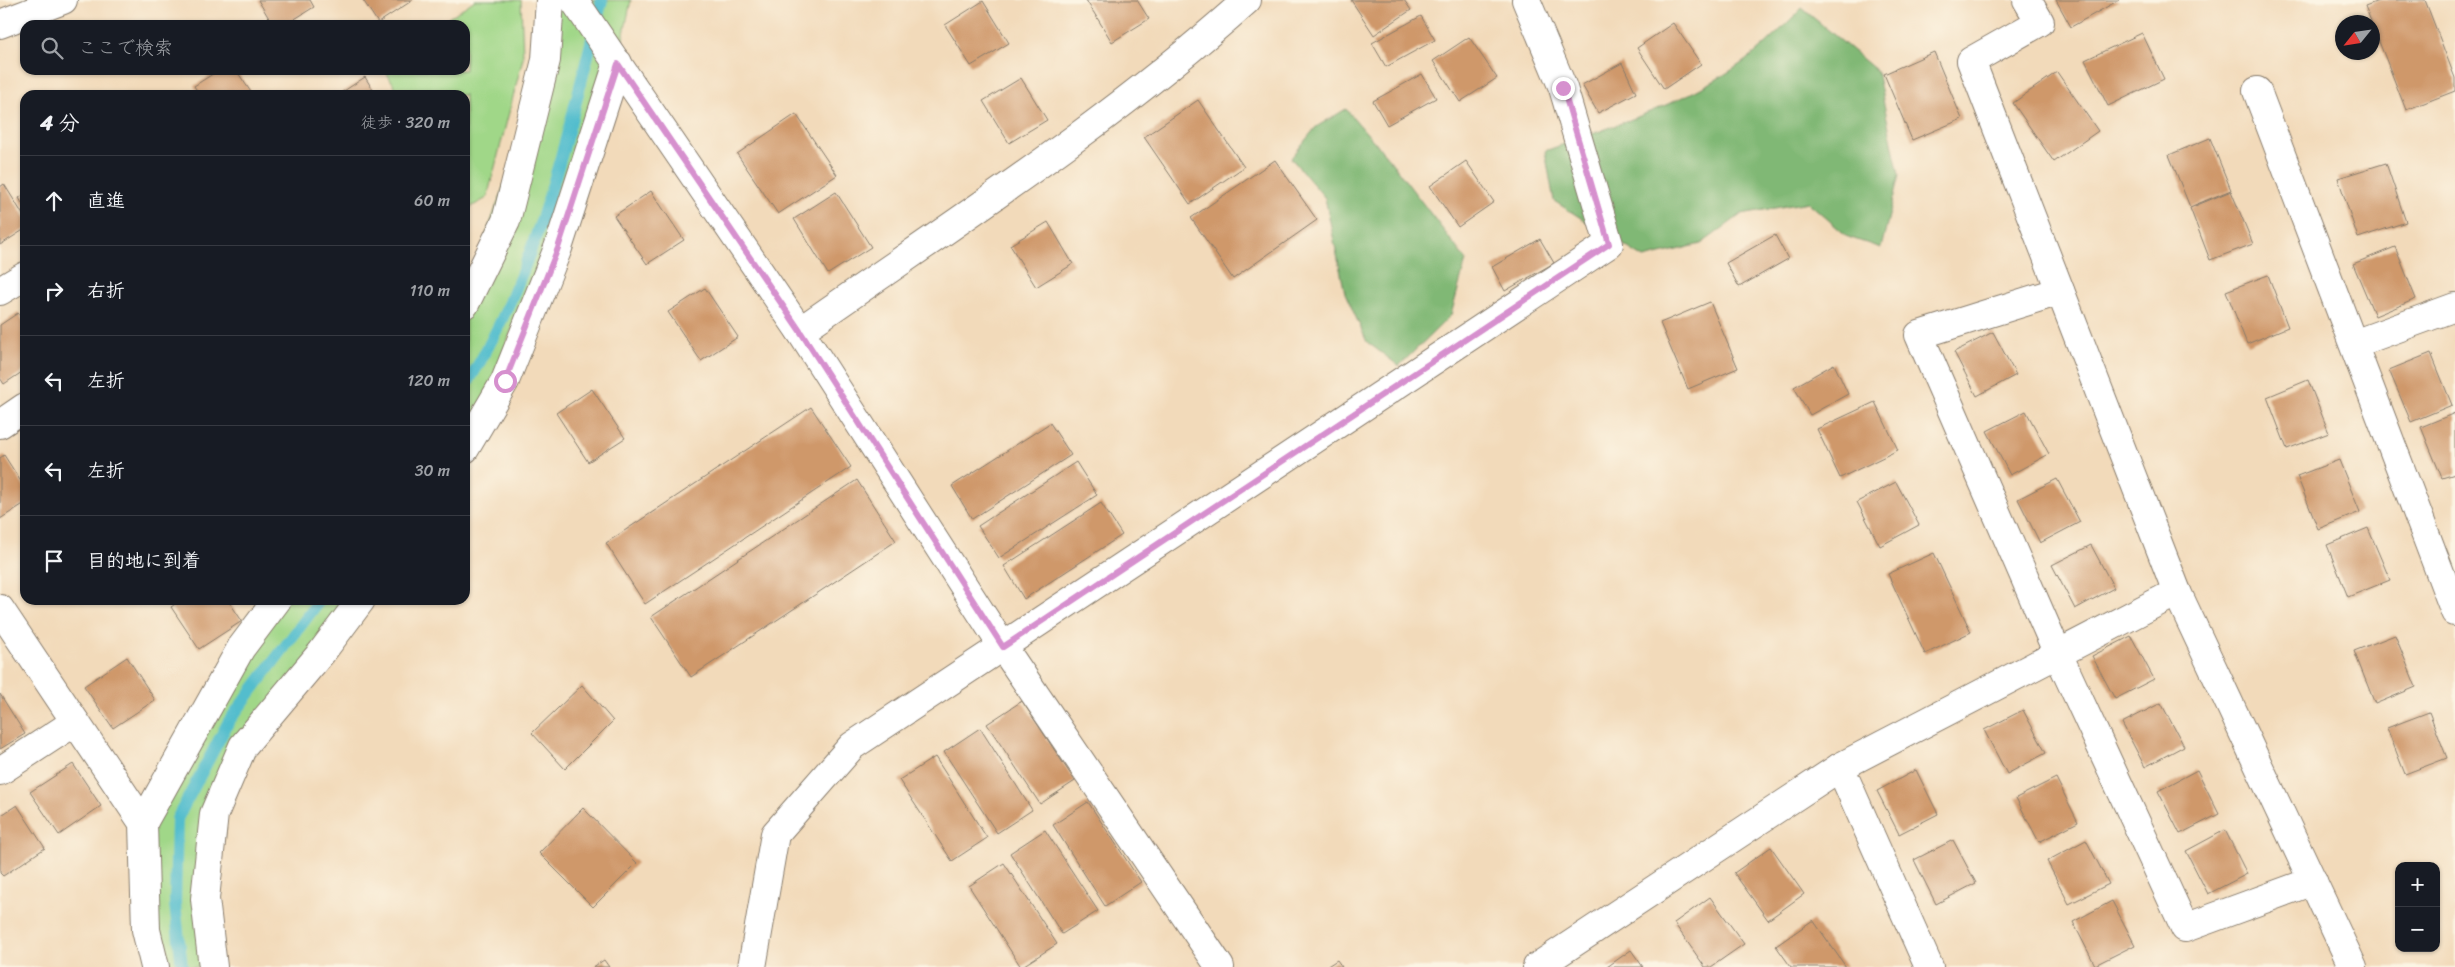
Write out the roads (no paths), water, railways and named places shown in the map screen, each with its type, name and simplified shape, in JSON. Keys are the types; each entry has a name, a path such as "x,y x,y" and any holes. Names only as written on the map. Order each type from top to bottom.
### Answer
{"street":[{"path":"0,24 63,0"},
{"path":"470,294 506,221 546,60 550,0"},
{"path":"574,0 800,331 1003,647 1220,967"},
{"path":"800,331 1033,168 1195,47 1247,0"},
{"path":"752,967 775,834 852,746 1609,244 1563,88 1526,0"},
{"path":"2027,0 2040,22 1971,61 2177,592 2353,967"},
{"path":"470,440 505,381 558,248 618,64"},
{"path":"2257,91 2354,344 2450,582 2455,612"},
{"path":"0,292 20,279"},
{"path":"2060,291 1919,335 2058,654 2185,928 2313,881"},
{"path":"2354,344 2455,307"},
{"path":"0,424 20,410"},
{"path":"1537,967 1840,767 2177,592"},
{"path":"155,967 146,930 143,823 241,648 273,605"},
{"path":"213,967 205,899 214,814 243,746 322,652 357,605"},
{"path":"0,609 143,823"},
{"path":"0,771 75,722"},
{"path":"1840,767 1929,967"}],"waterway":[{"path":"470,378 512,296 548,200 577,100 602,0"},
{"path":"182,967 175,904 177,819 229,721 316,605"}]}
